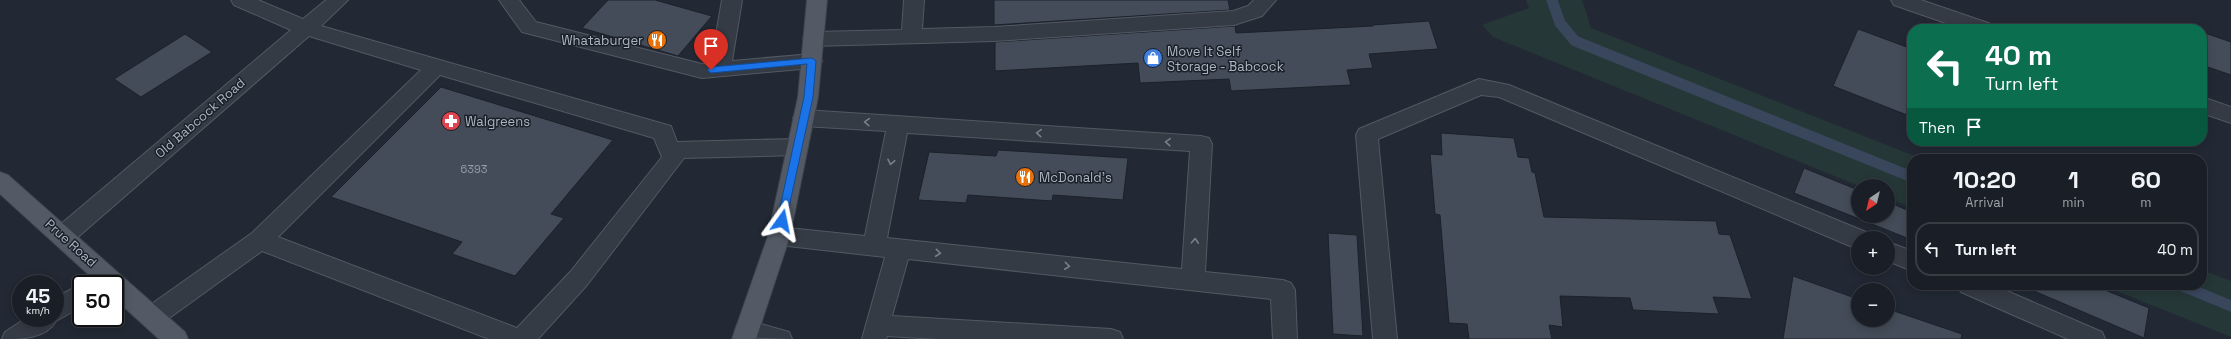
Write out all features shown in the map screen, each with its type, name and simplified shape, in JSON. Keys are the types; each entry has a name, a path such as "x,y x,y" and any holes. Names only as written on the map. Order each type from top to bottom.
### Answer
{"main road":[{"path":"746,334 779,236 804,118 812,61 817,0"},
{"name":"Prue Road","path":"2,184 63,236 98,275"},
{"name":"Prue Road","path":"124,296 152,317 176,339"}],"street":[{"path":"241,0 269,15 305,28 663,132 673,158 578,278 523,339"},
{"name":"Old Babcock Road","path":"63,236 338,0"},
{"path":"509,0 528,27 702,71 812,61"},
{"path":"720,69 732,0"},
{"path":"912,36 914,0"},
{"path":"813,39 994,34 1234,18 1255,11 1266,0"},
{"path":"1901,0 1970,24"},
{"path":"152,317 260,240 436,67"},
{"path":"1385,339 1367,135 1479,87 1502,90 1851,236"},
{"path":"2207,107 2231,115"},
{"path":"804,118 1201,144 1193,280"},
{"path":"874,246 898,124"},
{"path":"670,150 797,147"},
{"path":"779,236 1283,290 1285,339"},
{"path":"260,240 517,339"},
{"path":"899,249 875,332 1111,339"},
{"path":"1895,254 1907,259"},
{"path":"1981,290 2094,339"},
{"path":"14,339 32,327"},
{"path":"746,334 780,339"}],"shaded area":[{"path":"1526,0 1582,0 1591,28 1909,154 1907,154 1907,206 1895,201 1895,179 1851,179 1851,183 1493,37 1482,25 1529,8"},
{"path":"2207,272 2231,281 2231,337 2114,290 2207,290"}],"building":[{"name":"Whataburger","path":"608,0 655,0 712,16 678,56 582,28"},
{"path":"994,0 1228,0 1230,10 994,25"},
{"path":"1429,21 1438,49 1369,54 1373,68 1347,70 1351,85 1231,91 1229,79 1140,83 1138,63 995,71 995,42 1235,26 1236,33 1373,26"},
{"path":"1858,29 1907,47 1907,115 1833,86"},
{"path":"185,34 212,52 141,97 114,79"},
{"path":"2207,34 2231,42 2231,75 2207,67"},
{"name":"Walgreens","path":"441,87 613,140 551,214 564,218 515,276 452,254 462,242 331,197"},
{"path":"1441,133 1514,138 1518,157 1529,158 1532,172 1535,173 1544,217 1716,221 1719,234 1730,235 1752,299 1713,297 1719,314 1633,310 1630,298 1560,296 1563,327 1549,325 1552,339 1469,339 1467,324 1449,323 1440,215 1435,214 1430,154 1442,155"},
{"name":"McDonald's","path":"998,150 1128,158 1123,200 1053,195 1052,201 968,195 966,203 918,200 929,152 996,156"},
{"path":"1804,168 1851,187 1851,216 1794,193"},
{"path":"1895,205 1907,210 1907,238 1895,233 1895,231 1889,231 1869,223 1895,223"},
{"path":"1328,233 1357,235 1363,336 1333,334"},
{"path":"1793,276 1851,297 1851,327 1895,327 1895,311 1962,334 1961,339 1783,339"},
{"path":"2032,290 2105,290 2149,308 2144,338"}],"waterway":[{"path":"1552,0 1560,23 1575,41 1907,175"},
{"path":"2192,290 2231,306"}],"place":[{"name":"Whataburger","path":"657,40"},
{"name":"Move It Self Storage - Babcock","path":"1153,58"},
{"name":"Walgreens","path":"451,121"},
{"name":"McDonald's","path":"1025,177"}],"route":[{"path":"711,70 812,61 808,97 782,221"}]}
